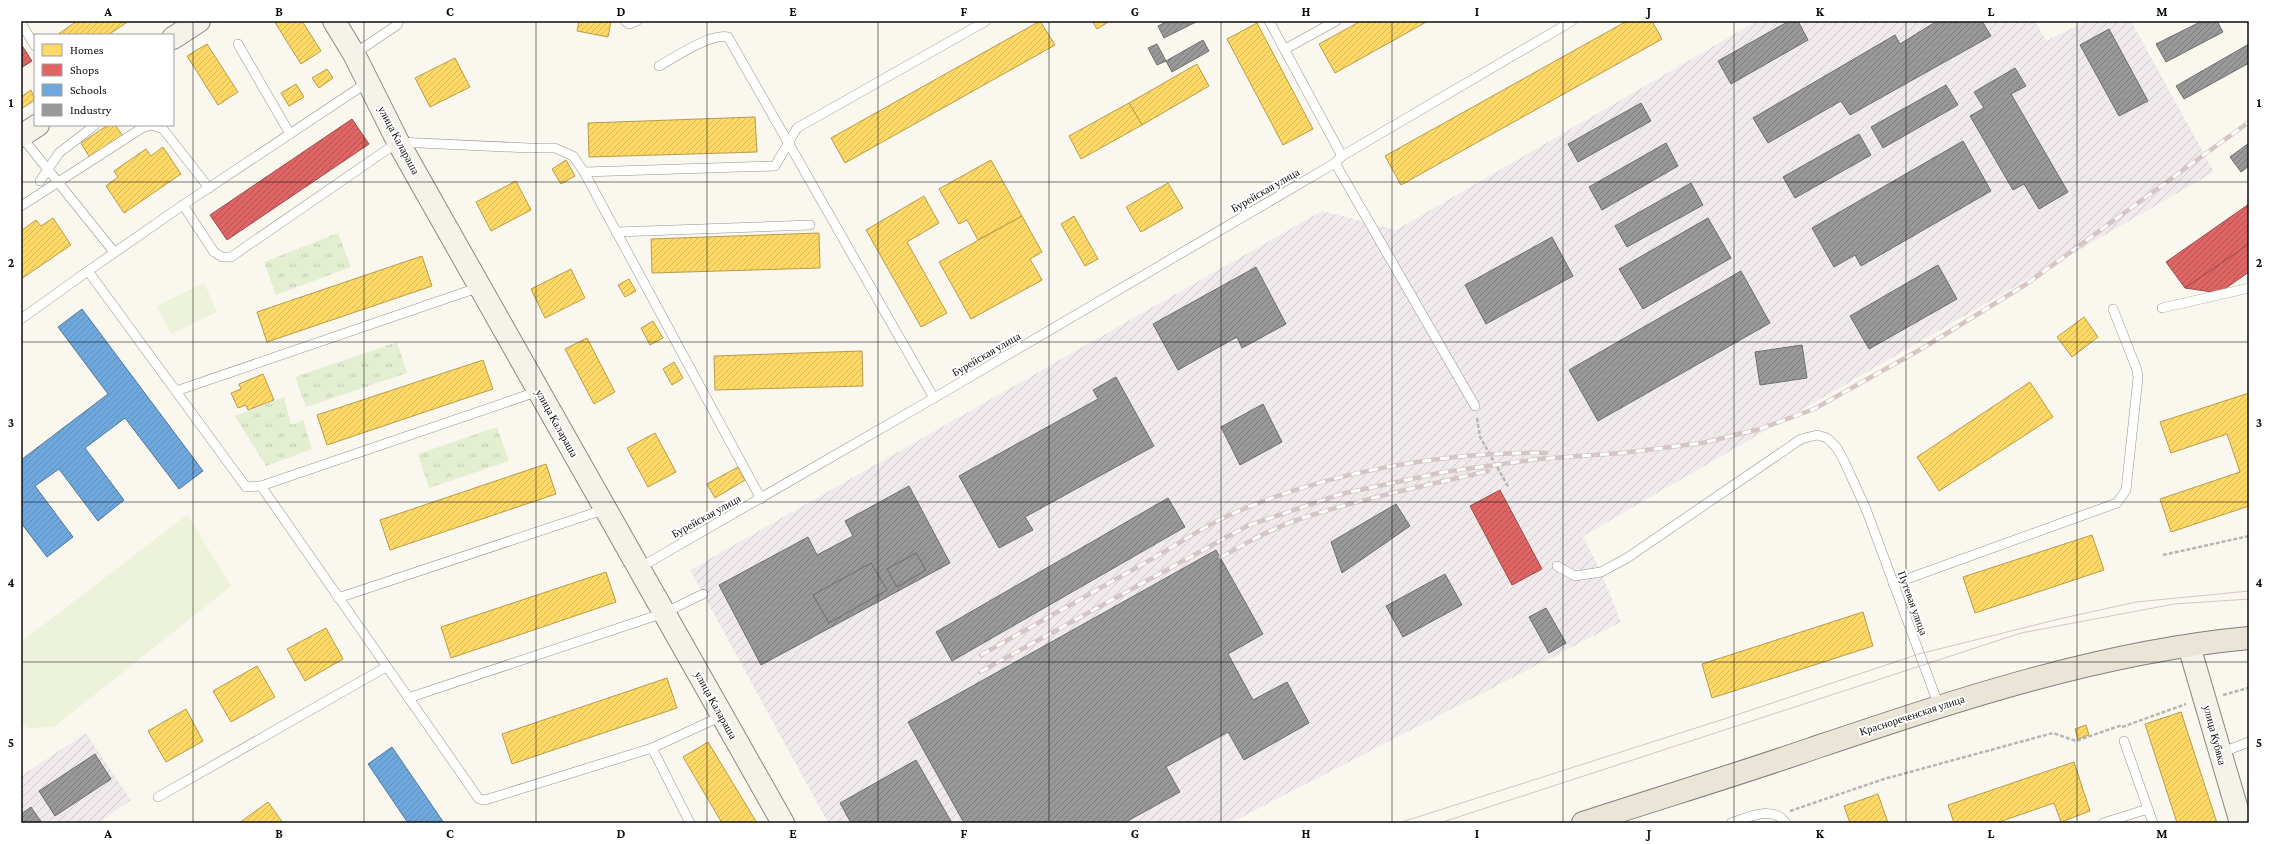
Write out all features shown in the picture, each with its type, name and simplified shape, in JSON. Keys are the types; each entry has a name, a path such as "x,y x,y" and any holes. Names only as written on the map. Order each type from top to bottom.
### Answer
{"main road":[{"name":"Краснореченская улица","path":"1583,823 1939,706 2027,679 2190,646 2249,638"}],"street":[{"path":"174,37 199,21"},
{"name":"улица Калараша","path":"334,21 354,54 398,142 783,823"},
{"path":"21,136 36,126"},
{"name":"улица Кубяка","path":"2190,646 2219,753 2241,823"}],"lane":[{"path":"354,54 397,25 399,21"},
{"path":"625,21 629,24 637,21"},
{"path":"584,172 775,166 797,128 986,21"},
{"path":"1269,21 1342,156"},
{"path":"1285,49 1336,21"},
{"name":"Бурейская улица","path":"639,568 761,499 1335,163 1342,156 1572,21"},
{"path":"23,23 34,44"},
{"path":"659,66 710,39 720,35 728,37 934,398"},
{"path":"238,44 290,134"},
{"path":"21,319 182,205 368,82"},
{"path":"40,182 62,150 94,126"},
{"path":"21,206 142,128 149,126"},
{"path":"155,126 163,129 209,188"},
{"path":"21,136 114,252"},
{"path":"182,205 214,252 222,257 230,257 398,142 555,148 573,156 584,172 761,499"},
{"path":"1335,163 1475,406"},
{"path":"616,232 810,225"},
{"path":"88,272 246,486 261,486 539,391"},
{"path":"176,391 480,287"},
{"path":"2162,308 2249,288"},
{"path":"1893,584 2117,503 2123,497 2126,490 2138,378 2137,370 2113,309"},
{"name":"Путевая улица","path":"1557,566 1575,576 1601,572 1627,558 1801,439 1817,435 1827,438 1837,448 1866,509 1939,706"},
{"path":"261,486 477,797 483,800 652,748 722,716"},
{"path":"338,598 606,510"},
{"path":"408,698 664,613 703,594"},
{"path":"158,797 386,667"},
{"path":"2124,741 2153,823"},
{"path":"2219,753 2249,742"},
{"path":"652,748 690,823"},
{"path":"2103,823 2148,809"},
{"path":"1731,823 1761,814 1775,814 1785,819"}],"path":[{"path":"1475,406 1480,437 1509,488"},
{"path":"2163,556 2249,536"},
{"path":"2220,696 2248,688 2249,694"},
{"path":"1785,819 1799,807 1884,779 2053,733 2076,742 2122,725 2191,703"},
{"path":"2122,725 2124,741"}],"shaded area":[{"path":"1757,21 2035,21 2046,41 2087,21 2131,21 2214,172 1583,536 1601,572 1621,622 1230,823 828,823 690,570 1322,211 1396,230"},
{"path":"86,733 131,800 98,823 21,823 21,776"}],"green space":[{"path":"338,233 351,267 276,295 264,262"},
{"path":"204,283 217,312 171,334 157,306"},
{"path":"397,342 407,373 306,407 295,377"},
{"path":"284,397 291,425 303,420 312,449 266,466 235,416"},
{"path":"497,427 509,461 429,488 418,454"},
{"path":"187,515 231,586 54,727 27,728 21,722 21,642"}],"building: Homes":[{"path":"77,21 129,21 110,34 58,34"},
{"path":"274,21 302,21 321,51 301,64"},
{"path":"579,21 611,21 608,37 577,31"},
{"path":"1040,21 1055,45 845,163 831,138"},
{"path":"1092,21 1110,21 1097,29"},
{"path":"1361,21 1428,21 1335,73 1319,44"},
{"path":"1627,21 1652,21 1662,39 1401,185 1385,156"},
{"path":"1257,23 1313,129 1283,145 1227,39"},
{"path":"207,44 238,92 218,105 187,56"},
{"path":"455,58 470,87 430,107 415,78"},
{"path":"1197,64 1209,86 1142,125 1129,103"},
{"path":"327,69 333,78 319,88 312,78"},
{"path":"296,84 304,97 289,106 281,93"},
{"path":"31,90 34,101 21,109 21,97"},
{"path":"1129,103 1142,125 1081,159 1069,136"},
{"path":"755,117 757,152 589,157 588,123"},
{"path":"106,126 116,126 123,136 90,158 81,143"},
{"path":"163,147 181,174 124,213 106,186 118,177 114,171 146,149 151,156"},
{"path":"566,160 575,176 561,184 552,169"},
{"path":"991,160 1022,216 978,240 967,220 959,224 939,189"},
{"path":"516,181 531,210 491,231 476,202"},
{"path":"1168,183 1183,208 1141,232 1126,207"},
{"path":"924,196 939,223 907,242 947,313 921,327 866,230"},
{"path":"1022,216 1042,252 1030,259 1042,280 971,319 939,262"},
{"path":"1074,216 1098,259 1085,266 1061,224"},
{"path":"53,218 71,245 21,279 21,231 36,220 41,226"},
{"path":"819,233 820,268 652,273 651,239"},
{"path":"422,256 432,286 267,342 257,312"},
{"path":"571,269 585,298 545,318 531,289"},
{"path":"629,279 636,291 625,297 618,285"},
{"path":"2084,317 2098,337 2072,357 2057,337"},
{"path":"653,321 663,338 650,345 641,328"},
{"path":"587,338 615,392 594,404 565,349"},
{"path":"862,351 863,386 715,390 714,356"},
{"path":"483,360 493,389 327,445 317,415"},
{"path":"674,362 683,378 672,385 663,369"},
{"path":"263,374 274,400 248,410 246,405 238,408 231,393 241,389 239,384"},
{"path":"2030,382 2053,417 1939,491 1917,457"},
{"path":"2249,393 2249,506 2171,532 2160,499 2240,472 2227,434 2171,453 2160,422"},
{"path":"655,433 676,472 648,487 627,448"},
{"path":"546,464 556,494 390,550 380,520"},
{"path":"738,467 745,480 715,498 707,484"},
{"path":"2092,535 2104,570 1975,613 1963,577"},
{"path":"606,572 616,602 451,658 441,627"},
{"path":"1863,612 1873,646 1712,698 1702,664"},
{"path":"326,628 343,659 305,681 287,649"},
{"path":"257,666 275,697 231,722 213,691"},
{"path":"667,678 677,708 512,764 502,734"},
{"path":"186,709 203,741 166,762 148,731"},
{"path":"2181,712 2217,823 2177,823 2145,724"},
{"path":"2086,725 2089,735 2078,739 2075,729"},
{"path":"708,742 757,823 722,823 683,757"},
{"path":"2074,762 2090,811 2061,822 2054,803 1996,823 1954,823 1948,805"},
{"path":"1878,794 1888,823 1850,823 1844,806"},
{"path":"268,802 283,823 239,823"}],"building: Shops":[{"path":"21,44 32,61 21,68"},
{"path":"352,119 369,144 227,240 210,215"},
{"path":"2249,204 2249,244 2185,288 2166,262"},
{"path":"2249,244 2249,272 2219,293 2185,288"},
{"path":"1500,490 1542,569 1512,585 1470,506"}],"building: Schools":[{"path":"82,309 203,471 179,489 125,418 85,448 124,500 98,521 59,469 35,486 73,537 47,557 21,523 21,460 108,394 58,327"},
{"path":"392,747 444,823 408,823 368,764"}],"building: Industry":[{"path":"1168,21 1198,21 1164,38 1158,26"},
{"path":"1789,21 1798,21 1808,40 1731,84 1718,61"},
{"path":"1937,21 1982,21 1991,36 1850,115 1841,101 1768,143 1753,118 1895,35 1900,44"},
{"path":"2202,21 2217,21 2223,32 2166,62 2156,44"},
{"path":"2109,29 2148,101 2119,116 2080,45"},
{"path":"1203,40 1209,51 1172,72 1166,61"},
{"path":"1157,44 1166,61 1157,65 1148,48"},
{"path":"2249,44 2249,63 2184,99 2176,86"},
{"path":"2015,68 2026,86 2011,94 2068,192 2039,209 2024,184 2013,190 1970,116 1984,108 1974,92"},
{"path":"1946,85 1958,105 1883,148 1871,127"},
{"path":"1641,103 1651,121 1578,162 1568,144"},
{"path":"1859,134 1871,155 1795,198 1783,177"},
{"path":"1963,141 1991,191 1861,266 1855,255 1834,267 1812,228"},
{"path":"1666,143 1678,166 1602,210 1589,187"},
{"path":"2249,143 2249,166 2241,172 2230,157"},
{"path":"1691,183 1703,205 1627,247 1615,226"},
{"path":"1708,218 1731,258 1643,309 1619,269"},
{"path":"1552,237 1573,276 1486,324 1465,285"},
{"path":"1938,265 1957,299 1869,349 1850,316"},
{"path":"1256,267 1286,324 1242,348 1237,337 1178,370 1153,324"},
{"path":"1741,271 1770,323 1598,421 1569,370"},
{"path":"1802,345 1807,378 1760,385 1755,352"},
{"path":"1116,377 1154,446 1025,517 1033,530 999,548 959,476 1098,399 1093,390"},
{"path":"1263,404 1282,442 1240,465 1221,427"},
{"path":"909,486 950,563 761,665 719,585 808,537 817,555 853,536 845,521"},
{"path":"1168,498 1185,527 952,661 936,632"},
{"path":"1396,504 1410,526 1342,573 1331,542"},
{"path":"1216,550 1263,634 1228,654 1253,700 1287,682 1309,723 1244,760 1228,732 1166,767 1180,792 1124,823 964,823 908,722"},
{"path":"916,553 926,570 897,587 887,569"},
{"path":"871,563 887,590 829,623 813,595"},
{"path":"1445,574 1462,605 1403,637 1386,606"},
{"path":"1546,608 1566,643 1549,653 1529,617"},
{"path":"95,754 111,779 55,816 39,791"},
{"path":"916,760 952,823 851,823 840,803"},
{"path":"31,807 42,823 21,823 21,814"}],"tram line":[{"path":"1399,823 1724,719 1919,654 2059,619 2136,602 2249,591"},
{"path":"1440,823 2021,633 2174,604 2249,599"}],"railway":[{"path":"980,672 1247,526 1341,494 1444,472 1538,459 1622,453 1702,443 1760,429 1814,409 1923,348 2028,283 2249,122"},
{"path":"981,655 1211,524 1258,503 1297,489 1380,468 1423,461 1506,453 1546,453"},
{"path":"1221,557 1267,532 1320,512 1368,499 1488,471"}]}
